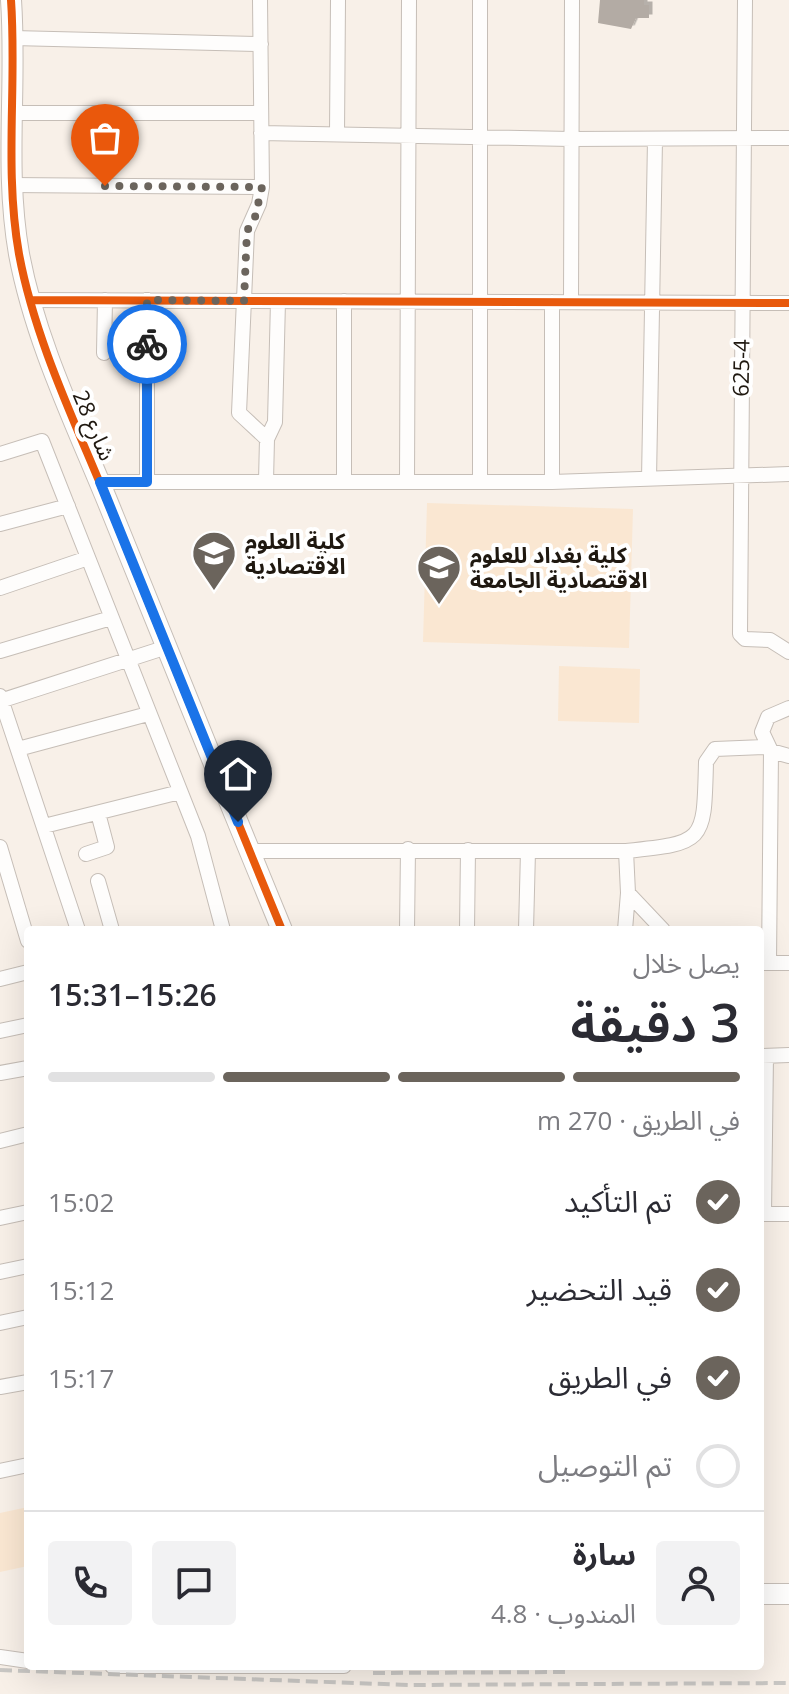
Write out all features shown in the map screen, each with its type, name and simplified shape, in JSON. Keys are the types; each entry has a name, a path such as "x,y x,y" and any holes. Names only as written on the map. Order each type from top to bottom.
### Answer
{"street":[{"name":"شارع 28","path":"11,0 10,185 20,256 31,300 61,389 280,926"},
{"path":"260,0 262,187 255,217 247,231 239,413 267,439"},
{"path":"337,134 338,0"},
{"path":"407,482 409,0"},
{"path":"480,0 480,482"},
{"path":"571,302 572,0"},
{"name":"625-4","path":"745,0 740,634 745,639 770,640 789,652"},
{"path":"13,38 261,44"},
{"path":"12,113 261,113"},
{"path":"261,133 655,140 789,138"},
{"path":"649,479 655,140"},
{"path":"10,185 262,187"},
{"path":"31,300 789,303"},
{"path":"104,353 105,300"},
{"path":"147,300 147,482"},
{"path":"266,481 267,439 275,422 278,301"},
{"path":"344,301 344,482"},
{"path":"552,302 552,482"},
{"path":"0,454 42,441 202,848 222,926"},
{"path":"100,482 552,482 789,474"},
{"path":"0,524 68,506"},
{"path":"0,588 88,558"},
{"path":"0,651 111,618"},
{"path":"77,926 1,699 167,647"},
{"path":"789,708 768,717 762,732 769,749 764,963 789,963"},
{"path":"18,749 148,714"},
{"path":"250,851 626,851 681,846 695,836 704,820 706,762 715,749 769,749 789,756"},
{"path":"44,826 180,792"},
{"path":"86,854 107,847 98,813"},
{"path":"0,847 24,928"},
{"path":"407,926 408,849"},
{"path":"467,926 468,850"},
{"path":"526,926 528,851"},
{"path":"625,926 626,851"},
{"path":"98,881 111,926"},
{"path":"628,893 659,926"},
{"path":"0,979 24,973"},
{"path":"0,1031 24,1026"},
{"path":"764,1056 789,1055"},
{"path":"0,1073 24,1069"},
{"path":"0,1141 24,1135"},
{"path":"0,1218 24,1213"},
{"path":"764,1214 789,1214"},
{"path":"0,1272 24,1267"},
{"path":"0,1323 24,1318"},
{"path":"0,1387 24,1383"},
{"path":"0,1471 24,1466"},
{"path":"764,1594 789,1594"},
{"path":"0,1657 24,1660"}],"shaded area":[{"path":"427,503 633,509 629,648 423,642"},
{"path":"559,666 640,669 639,723 558,721"},
{"path":"24,1508 24,1567 0,1572 0,1513"}],"building":[{"path":"600,0 644,0 644,5 649,5 649,18 636,18 631,29 598,23"}],"railway":[{"path":"0,1670 409,1685 789,1683"},
{"path":"373,1673 569,1672"}],"cycle path":[{"path":"11,0 12,190 19,254 36,321 60,387 280,926"},
{"path":"31,300 789,303"}],"way so far":[{"path":"105,186 262,187 255,217 247,231 244,301 147,300 147,344"}],"place":[{"name":"كلية العلوم الاقتصادية","path":"214,592"},
{"name":"كلية بغداد للعلوم الاقتصادية الجامعة","path":"439,606"}],"route":[{"path":"147,344 147,482 100,482 238,822"}]}
